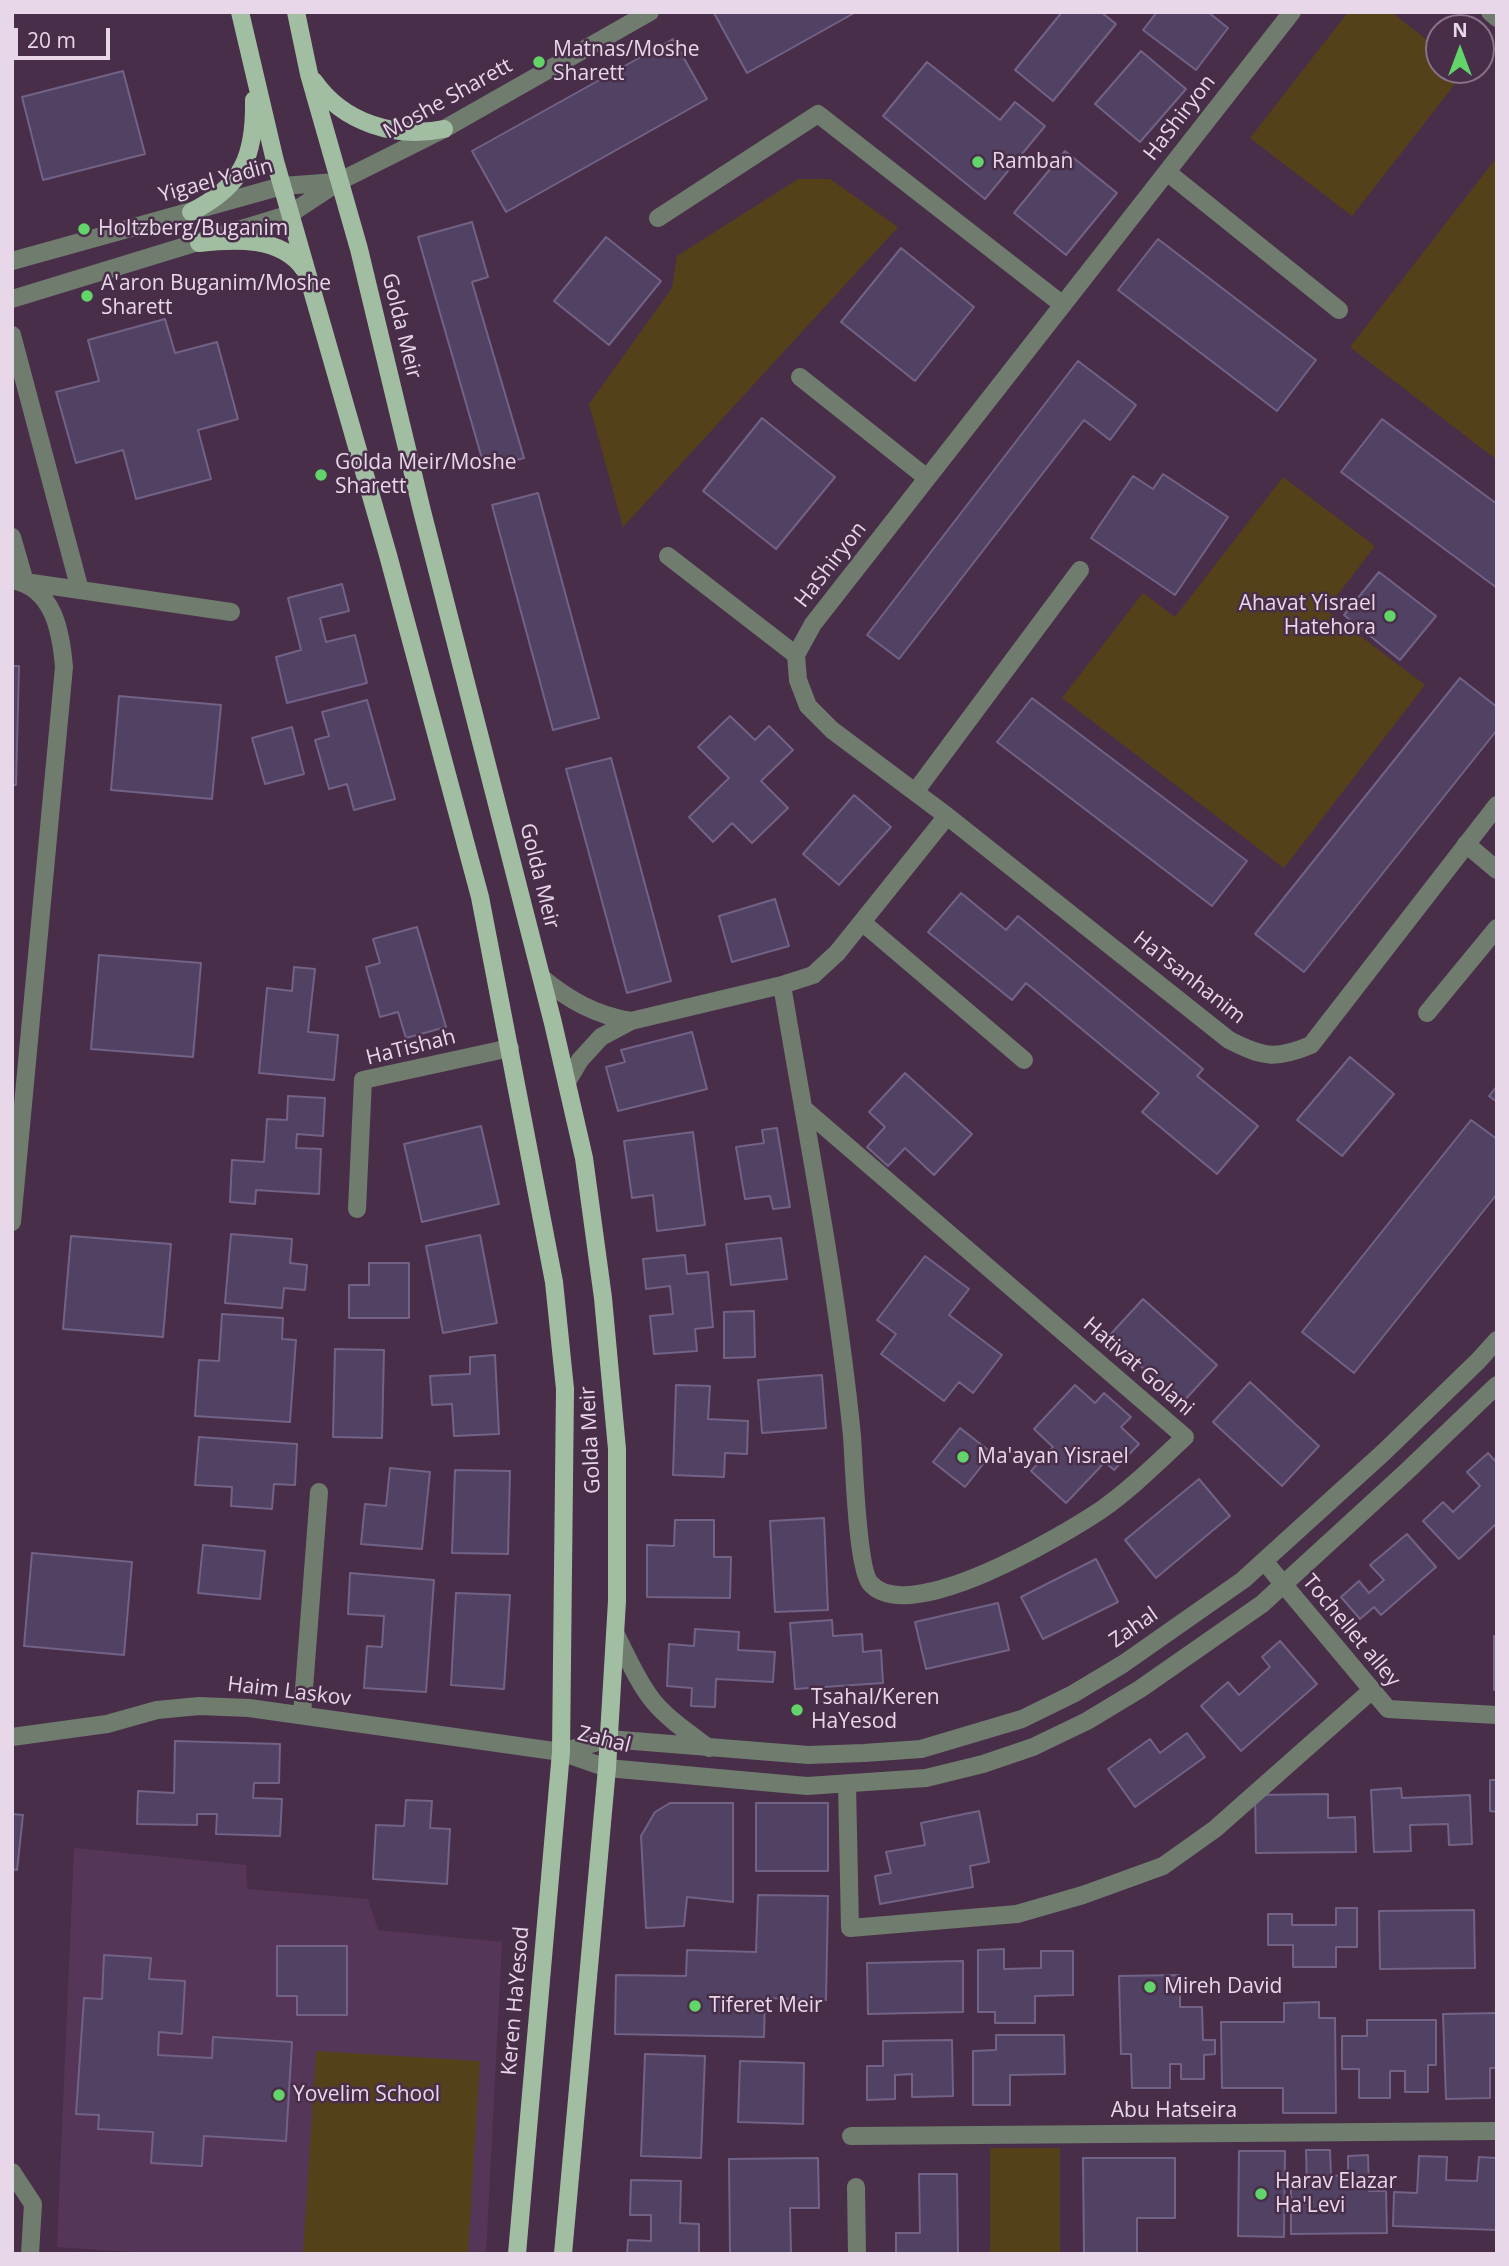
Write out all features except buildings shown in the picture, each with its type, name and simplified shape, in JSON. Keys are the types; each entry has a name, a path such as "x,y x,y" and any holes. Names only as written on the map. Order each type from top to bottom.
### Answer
{"main road":[{"name":"Golda Meir","path":"240,12 282,186 388,555 480,897 554,1282 565,1389 561,1752"},
{"name":"Golda Meir","path":"296,12 309,74 359,249 542,978 584,1158 603,1298 617,1448 615,1633 607,1768"},
{"path":"309,74 332,102 363,122 404,132 423,133 444,129"},
{"path":"191,212 222,194 241,171 253,130 254,75"},
{"path":"199,243 235,241 266,244 285,252 306,272"},
{"name":"Keren HaYesod","path":"517,2254 561,1752"},
{"path":"563,2254 607,1768"}],"street":[{"name":"Moshe Sharett","path":"340,181 444,129 650,12"},
{"name":"HaShiryon","path":"796,655 813,624 1292,12"},
{"path":"1490,12 1497,18"},
{"path":"658,218 818,114 1063,304"},
{"path":"1167,172 1339,310"},
{"path":"12,299 290,214 340,181"},
{"name":"Yigael Yadin","path":"12,261 282,186 340,181"},
{"path":"12,335 80,590"},
{"path":"800,377 927,478"},
{"path":"12,537 18,581 49,604 61,636 64,667 12,1222"},
{"path":"566,1082 580,1060 601,1037 631,1021 813,975 837,953 947,816 832,730 808,706 798,680 796,655 668,556"},
{"path":"915,792 1080,570"},
{"path":"18,581 231,612"},
{"name":"HaTsanhanim","path":"947,816 1228,1040 1267,1055 1287,1055 1311,1045 1497,805"},
{"path":"1466,844 1497,870"},
{"path":"862,922 1024,1060"},
{"path":"1427,1013 1497,928"},
{"path":"542,978 582,1006 597,1013 631,1021"},
{"name":"Hativat Golani","path":"782,985 830,1267 852,1434 862,1560 869,1582 886,1594 907,1596 966,1582 1044,1546 1102,1509 1185,1437 803,1108"},
{"name":"HaTishah","path":"357,1209 363,1080 510,1048"},
{"name":"Zahal","path":"561,1752 609,1739 808,1755 921,1749 1022,1719 1073,1694 1124,1664 1243,1580 1384,1452 1497,1340"},
{"name":"Zahal","path":"561,1752 607,1768 807,1786 926,1779 1033,1747 1087,1721 1140,1689 1262,1604 1405,1474 1497,1385"},
{"path":"302,1715 319,1492"},
{"name":"Tochellet alley","path":"1264,1561 1388,1709 1497,1715"},
{"path":"615,1633 637,1677 654,1702 676,1724 709,1748"},
{"path":"847,1784 850,1928 1017,1914 1083,1895 1163,1866 1214,1829 1371,1691"},
{"name":"Haim Laskov","path":"12,1737 107,1724 157,1710 199,1706 249,1708 561,1752"},
{"name":"Abu Hatseira","path":"851,2136 1497,2131"},
{"path":"12,2172 33,2204 30,2254"},
{"path":"856,2186 857,2254"}],"shaded area":[{"path":"1348,12 1391,12 1425,38 1425,84 1455,84 1352,216 1250,138"},
{"path":"1497,157 1497,460 1350,347"},
{"path":"798,179 830,179 898,227 623,527 589,404 672,288 677,256"},
{"path":"1283,477 1375,546 1326,610 1425,685 1284,868 1062,698 1143,593 1175,617"},
{"name":"Yovelim School","path":"74,1848 246,1865 247,1889 368,1899 378,1930 502,1942 486,2254 164,2254 57,2247"},
{"path":"316,2051 480,2061 468,2254 303,2253"},
{"path":"990,2148 1060,2148 1060,2254 990,2254"}],"place":[{"name":"Matnas/Moshe Sharett","path":"539,62"},
{"name":"Ramban","path":"978,162"},
{"name":"Holtzberg/Buganim","path":"84,229"},
{"name":"A'aron Buganim/Moshe Sharett","path":"87,296"},
{"name":"Golda Meir/Moshe Sharett","path":"321,475"},
{"name":"Ahavat Yisrael Hatehora","path":"1390,616"},
{"name":"Ma'ayan Yisrael","path":"963,1457"},
{"name":"Tsahal/Keren HaYesod","path":"797,1710"},
{"name":"Mireh David","path":"1150,1987"},
{"name":"Tiferet Meir","path":"695,2006"},
{"name":"Yovelim School","path":"279,2095"},
{"name":"Harav Elazar Ha'Levi","path":"1261,2194"}]}
